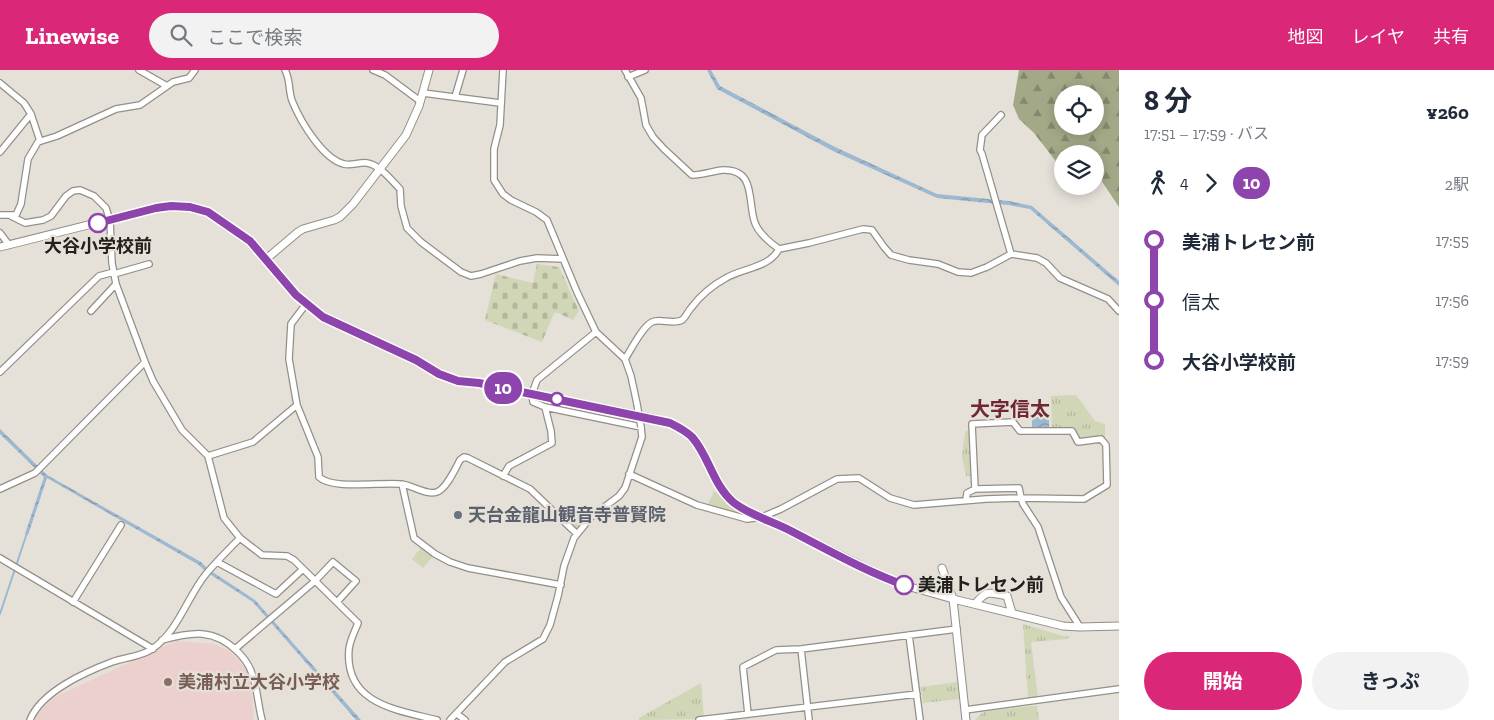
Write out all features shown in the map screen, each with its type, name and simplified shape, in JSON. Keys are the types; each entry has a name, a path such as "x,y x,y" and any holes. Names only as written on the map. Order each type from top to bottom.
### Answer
{"street":[{"path":"140,70 167,86"},
{"path":"11,216 16,215 21,204 28,158 38,142 57,136 116,110 140,104 173,82 189,78 195,70"},
{"path":"285,70 289,77 292,102 316,143 333,159 344,164 368,163 380,170 400,188 401,206 407,228 421,242 460,272 472,276 520,261 537,258 564,259"},
{"path":"373,70 388,73 420,101"},
{"path":"265,260 298,232 340,217 380,170 406,135 423,93 429,70"},
{"path":"456,97 463,70"},
{"path":"450,720 458,714 505,662 543,639 550,625 561,586 564,566 571,546 577,534 591,517 620,496 625,488 642,437 631,376 625,359 596,332 548,220 511,200 503,194 494,180 494,149 500,125 503,70"},
{"path":"625,70 640,98 646,125 664,150 692,175 724,170 738,173 747,182 754,221 769,242 779,249 863,228 872,230 891,255 938,264 958,272 971,273 1012,254 1037,258 1046,263 1060,278 1108,299 1119,311"},
{"path":"628,77 645,70"},
{"path":"0,83 24,103 31,114 40,141"},
{"path":"423,93 500,102"},
{"path":"0,152 31,114"},
{"path":"1001,115 982,135 980,150 1012,254"},
{"path":"0,215 11,216 25,223 43,220 51,216 66,196 73,191 80,190 94,196 106,208 110,221 116,284 145,362 153,381 182,430 208,456 224,518 240,538 262,556 287,556 303,569 358,623 349,647 349,664 358,687 368,697 393,710 437,720"},
{"path":"0,246 110,221 156,208 171,206 199,209 208,212 250,241 306,304 323,317 416,360 439,374 458,381 479,383 656,419 681,428 699,445 724,493 732,502 886,578 953,599 1063,626 1119,626"},
{"path":"0,232 9,245"},
{"path":"625,359 647,326 653,321 684,320 691,308 714,285 729,276 765,262 776,255 779,249"},
{"path":"0,372 99,276 149,264"},
{"path":"91,311 116,284"},
{"path":"306,304 291,324 290,359 297,405 318,458 319,477 336,483 402,484 431,493 438,491 444,486 464,457 530,489 577,534"},
{"path":"596,332 543,374 534,386 533,402 545,407 641,427"},
{"path":"0,489 35,473 145,362"},
{"path":"208,456 253,442 297,405"},
{"path":"503,476 509,466 552,442 545,407"},
{"path":"629,474 697,505 747,519 762,517 781,509 837,479 859,478 890,498 914,505 966,500 1021,498 1084,499 1107,485 1106,445 1101,439 1078,442 1072,431 1020,431 1013,422 972,424 975,489"},
{"path":"402,484 414,538 435,554 450,562 468,568 561,586"},
{"path":"966,500 967,493 975,489 1019,488 1023,504 1038,527 1060,597 1080,627"},
{"path":"73,602 122,525"},
{"path":"30,720 32,714 44,698 60,687 112,662 153,649 172,628 206,574 240,538"},
{"path":"0,558 153,649"},
{"path":"217,562 276,594 303,569"},
{"path":"235,649 315,581 333,562 356,581 337,602"},
{"path":"942,568 953,599 966,720"},
{"path":"975,604 986,593 990,592 1007,596 1012,613"},
{"path":"748,714 743,667 776,650 801,649 957,629"},
{"path":"162,640 198,633 222,639 235,649 246,660 252,672 262,720"},
{"path":"910,636 920,720"},
{"path":"801,649 809,720"},
{"path":"965,710 1119,689"},
{"path":"699,720 917,694"},
{"path":"458,714 465,720"}],"shaded area":[{"name":"美浦村立大谷小学校","path":"176,641 214,644 228,650 239,660 247,671 251,685 254,720 35,720 37,714 55,697"}],"green space":[{"path":"1019,70 1119,70 1119,207 1104,184 1104,145 1054,145 1054,159 1034,133 1019,119 1013,105"},
{"path":"537,264 559,267 579,311 573,320 554,313 542,342 485,320 496,274 533,283"},
{"path":"1076,395 1095,421 1105,424 1105,438 1078,442 1072,431 1052,431 1051,396"},
{"path":"972,428 974,476 966,476 962,456 965,432"},
{"path":"714,491 745,514 740,517 707,507"},
{"path":"591,507 597,512 577,534 567,525 572,518 577,520"},
{"path":"423,545 435,554 423,568 412,559"},
{"path":"1023,624 1063,636 1070,636 1067,639 1031,642 1038,697 1028,698"},
{"path":"958,682 960,699 923,703 921,687"},
{"path":"701,683 704,719 639,720 639,718"},
{"path":"1037,706 1039,720 975,720 983,712"}],"water":[{"path":"707,70 711,70 720,86 835,147 937,194 1009,201 1032,206 1119,281 1119,286 1030,209 937,198 833,151 717,89"},
{"path":"1049,413 1049,428 1032,427 1032,414"},
{"path":"0,429 47,475 201,562 208,569 255,600 361,720 356,720 253,602 205,571 199,565 47,478 28,535 25,534 44,477 0,434"}],"waterway":[{"path":"0,614 27,533"}],"bus line":[{"name":"10","path":"98,223 171,206 190,207 208,212 250,241 296,295 323,317 416,360 439,374 458,381 479,383 656,419 681,428 699,445 718,483 732,502 862,568 904,585"}],"place":[{"name":"大谷小学校前","path":"98,223"},
{"name":"天台金龍山観音寺普賢院","path":"458,515"},
{"name":"美浦トレセン前","path":"904,585"},
{"name":"美浦村立大谷小学校","path":"168,682"}],"district":[{"name":"大字信太","path":"1010,409"}]}
